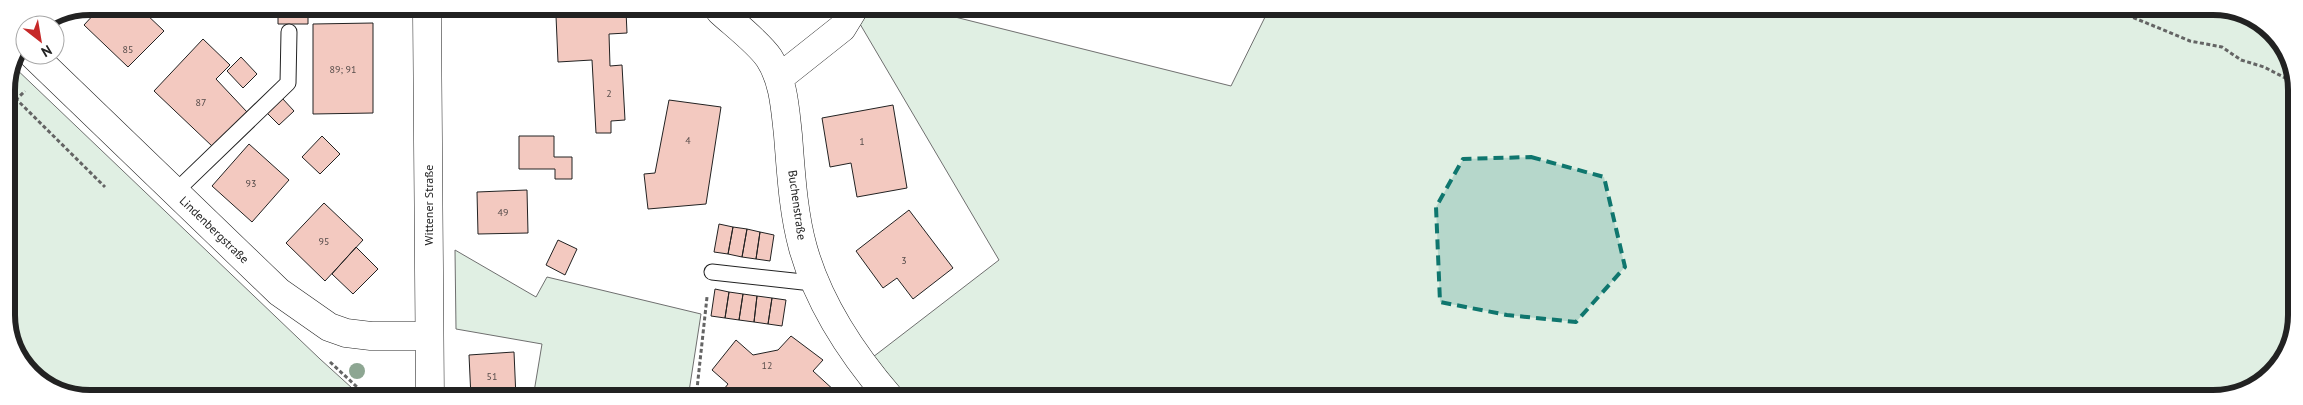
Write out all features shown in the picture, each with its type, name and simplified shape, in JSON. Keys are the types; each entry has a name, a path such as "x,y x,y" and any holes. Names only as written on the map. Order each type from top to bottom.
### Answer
{"street":[{"name":"Wittener Straße","path":"427,15 430,390"},
{"name":"Buchenstraße","path":"724,15 769,58 779,78 784,98 793,186 802,246 813,280 834,323 864,368 883,390"},
{"path":"779,78 842,28 850,15"},
{"name":"Lindenbergstraße","path":"43,65 279,292 329,327 346,333 371,336 430,336"}],"lane":[{"path":"175,192 288,83 289,32"},
{"path":"712,272 803,282 813,280"}],"path":[{"path":"2131,15 2190,41 2222,47 2241,60 2264,67 2287,79"},
{"path":"15,97 105,187"},
{"path":"697,390 704,316 712,272"}],"highlighted area":[{"path":"1531,157 1604,177 1625,267 1576,322 1507,315 1440,302 1436,207 1463,159"}],"green space":[{"path":"866,15 947,15 1231,86 1266,15 2213,15 2232,18 2255,28 2269,41 2278,52 2287,75 2288,315 2284,339 2278,352 2269,364 2250,380 2228,389 2213,390 899,390 873,357 999,260 860,24"},
{"path":"18,70 354,390 90,390 66,386 57,382 48,377 30,361 16,330 15,315 15,90"},
{"path":"455,250 536,297 547,277 701,314 689,390 534,390 542,344 456,329"}],"building":[{"path":"93,15 147,15 164,31 128,67 84,25"},
{"path":"278,15 308,15 308,24 278,24"},
{"path":"548,15 626,15 627,33 609,34 610,66 622,65 625,120 611,121 611,133 596,133 592,60 558,62 556,16 548,17"},
{"path":"373,23 373,113 313,114 313,24"},
{"path":"203,39 230,65 216,79 247,112 213,147 154,91"},
{"path":"241,57 257,74 243,88 227,71"},
{"path":"282,98 294,111 279,125 267,113"},
{"path":"669,100 721,107 706,204 648,209 644,174 655,173"},
{"path":"893,105 907,188 857,197 851,163 830,167 822,118"},
{"path":"322,136 340,154 320,174 302,157"},
{"path":"519,136 554,136 554,157 572,157 572,179 555,179 555,169 519,169"},
{"path":"249,144 289,180 252,222 212,186"},
{"path":"527,190 528,233 478,234 477,192"},
{"path":"324,203 363,240 325,281 286,243"},
{"path":"909,210 953,268 913,299 897,278 883,288 856,251"},
{"path":"719,224 733,227 728,254 714,252"},
{"path":"733,227 747,229 742,257 728,254"},
{"path":"747,229 760,232 756,259 742,257"},
{"path":"760,232 774,235 770,261 756,259"},
{"path":"558,240 577,249 565,275 546,265"},
{"path":"356,247 378,269 353,294 332,274"},
{"path":"715,289 729,292 725,318 711,316"},
{"path":"729,292 743,294 739,320 725,318"},
{"path":"743,294 757,296 754,322 739,320"},
{"path":"757,296 772,298 768,324 754,322"},
{"path":"772,298 786,300 782,326 768,324"},
{"path":"791,336 823,360 813,371 834,390 723,390 728,384 712,370 736,340 753,355 778,350"},
{"path":"514,352 516,390 471,390 469,355"}]}
